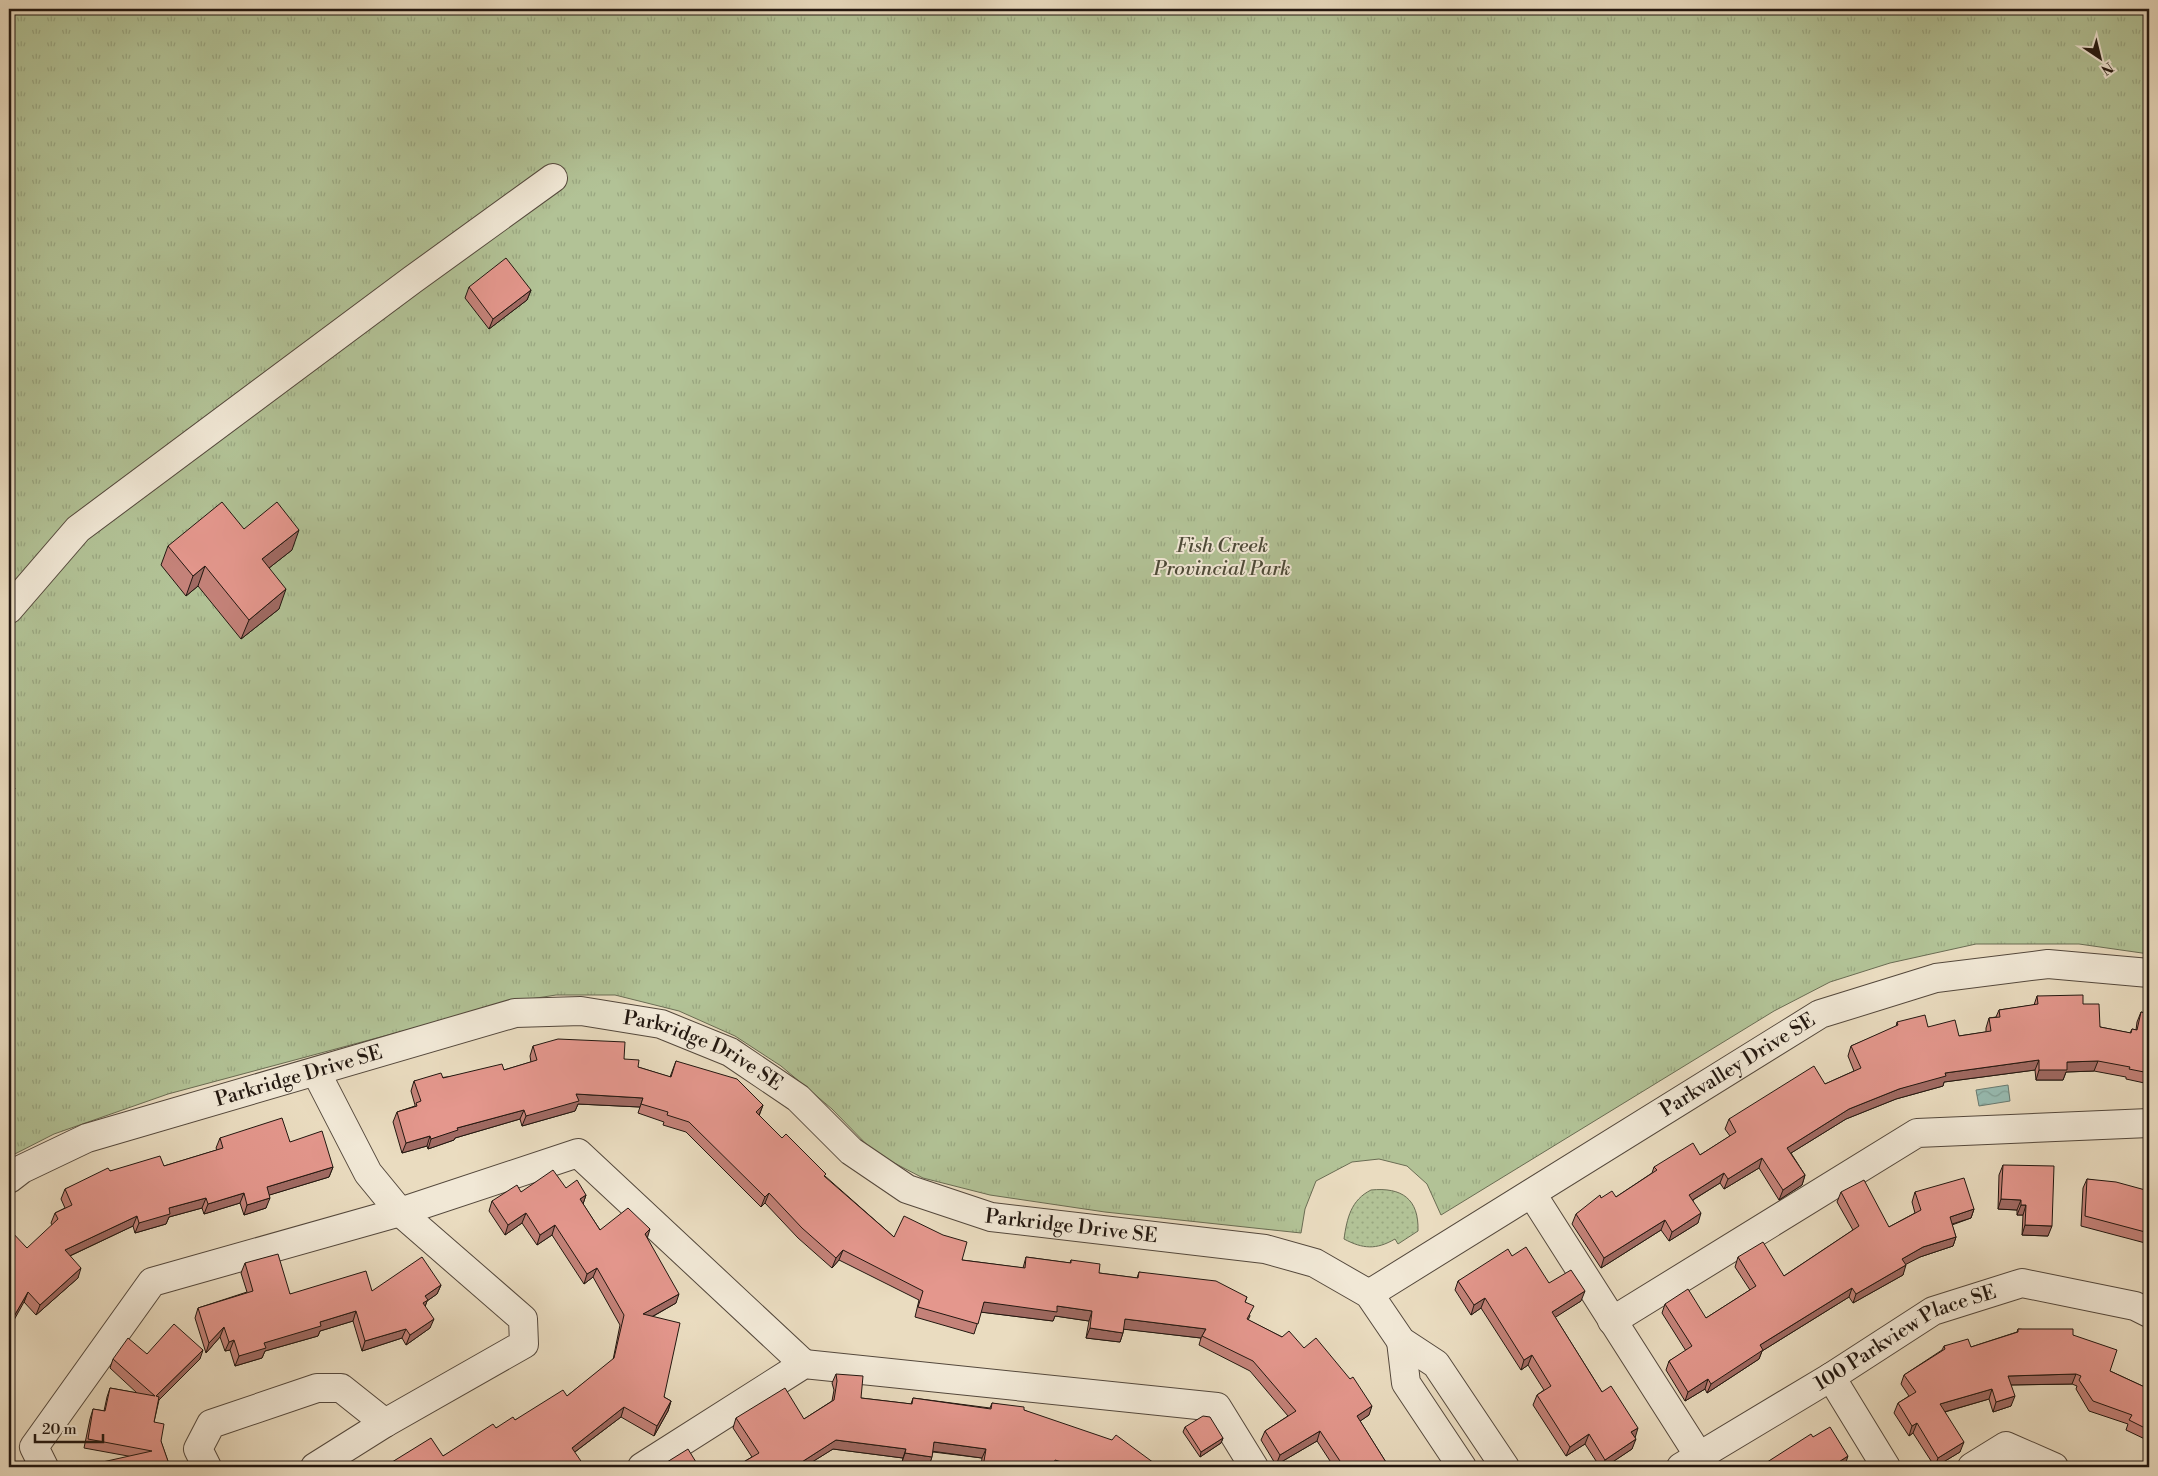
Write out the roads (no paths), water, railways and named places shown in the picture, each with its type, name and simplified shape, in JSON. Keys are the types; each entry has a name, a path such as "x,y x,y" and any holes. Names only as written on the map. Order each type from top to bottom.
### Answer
{"street":[{"path":"9,608 78,529 412,280 554,178"},
{"name":"Parkvalley Drive SE","path":"1369,1294 1820,1014 1936,978 2048,964 2149,973"},
{"name":"Parkridge Drive SE","path":"9,1179 22,1169 87,1138 515,1013 581,1011 661,1024 730,1052 798,1098 851,1150 907,1189 991,1217 1265,1249 1315,1263 1369,1294"},
{"path":"315,1467 385,1423 524,1344 523,1319 400,1212 368,1173 316,1072"},
{"path":"1612,1321 1917,1133 2149,1123"},
{"path":"44,1467 34,1447 152,1282 400,1212 578,1152 804,1364 1217,1408 1245,1464"},
{"path":"1532,1194 1612,1321 1695,1463"},
{"name":"100 Parkview Place SE","path":"1695,1463 1933,1311 2022,1283 2134,1306 2149,1313"},
{"path":"1369,1294 1400,1341 1436,1364 1506,1467"},
{"path":"1400,1341 1406,1383 1462,1467"},
{"path":"642,1467 804,1364"},
{"path":"1831,1377 1886,1467"},
{"path":"207,1467 198,1449 211,1424 317,1388 341,1388 385,1423"},
{"path":"1972,1467 2006,1446 2054,1467"}],"water":[{"path":"2008,1085 2010,1101 1979,1106 1976,1090"}],"park label":[{"name":"Fish Creek Provincial Park","path":"1222,558"}]}
